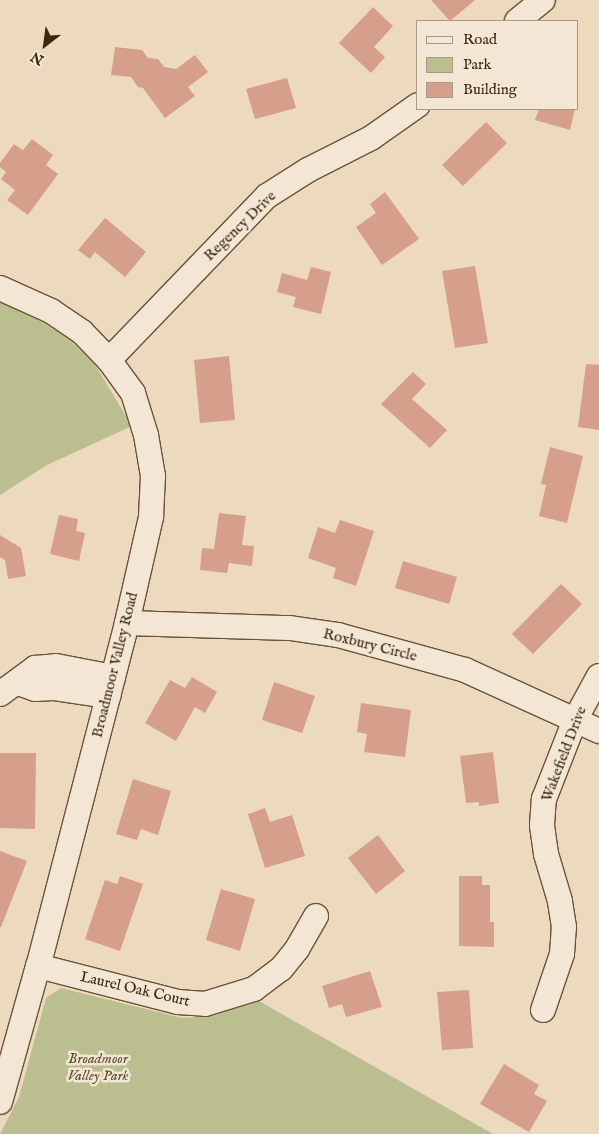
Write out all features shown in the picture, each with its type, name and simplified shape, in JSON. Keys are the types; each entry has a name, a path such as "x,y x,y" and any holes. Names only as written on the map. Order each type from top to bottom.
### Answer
{"street":[{"path":"518,20 542,0"},
{"name":"Regency Drive","path":"109,360 267,196 308,170 370,138 416,106"},
{"name":"Broadmoor Valley Road","path":"0,288 51,311 82,332 109,360 132,393 146,435 153,476 150,517 127,623 38,966 0,1102"},
{"name":"Roxbury Circle","path":"127,623 290,628 338,635 465,670 599,731"},
{"name":"Wakefield Drive","path":"543,1010 562,954 564,927 560,901 546,854 542,825 544,799 575,720 599,676"},
{"path":"9,688 62,689 111,687"},
{"name":"Laurel Oak Court","path":"38,966 178,1002 205,1004 254,989 281,968 297,949 316,916"}],"green space":[{"path":"0,302 42,322 69,339 94,363 132,426 47,465 0,495"},
{"name":"Broadmoor Valley Park","path":"61,988 182,1018 212,1016 259,1001 493,1134 0,1134 19,1097 46,998"}],"building":[{"path":"431,0 475,0 451,20"},
{"path":"373,7 393,26 374,47 385,57 371,73 339,43"},
{"path":"115,47 142,50 148,58 158,59 164,67 176,69 195,55 208,72 188,87 195,96 165,118 143,88 138,87 131,77 111,75"},
{"path":"287,78 296,108 255,119 246,89"},
{"path":"539,110 575,110 570,130 535,120"},
{"path":"486,122 507,143 463,186 442,165"},
{"path":"32,139 53,155 46,165 58,174 28,215 7,200 15,190 1,179 6,172 0,167 0,163 14,144 23,150"},
{"path":"385,192 419,239 382,265 356,227 376,213 370,204"},
{"path":"105,218 146,252 125,277 95,252 90,259 78,250"},
{"path":"475,266 488,343 455,348 442,271"},
{"path":"311,267 331,272 321,314 293,307 296,297 277,292 282,273 307,280"},
{"path":"229,356 235,420 200,423 194,360"},
{"path":"586,364 599,365 599,430 578,427"},
{"path":"413,372 426,384 412,399 447,430 430,448 381,404"},
{"path":"550,447 583,456 567,523 539,516 546,485 541,484"},
{"path":"219,513 246,516 242,545 254,546 252,566 229,563 227,573 200,570 202,548 214,549"},
{"path":"59,515 78,519 76,531 85,533 79,561 50,554"},
{"path":"340,520 374,531 356,586 333,578 336,568 308,558 318,527 335,533"},
{"path":"0,535 21,548 26,576 8,579 5,560 0,557"},
{"path":"403,561 457,577 449,604 395,588"},
{"path":"561,584 582,604 533,654 512,634"},
{"path":"192,677 217,692 205,713 195,707 176,741 145,723 170,680 185,688"},
{"path":"274,682 315,696 302,733 262,720"},
{"path":"361,703 411,710 405,757 364,752 367,734 357,732"},
{"path":"493,752 499,803 479,806 479,802 466,803 460,756"},
{"path":"0,753 36,753 35,829 0,828"},
{"path":"133,779 171,791 158,835 141,829 137,840 116,834"},
{"path":"265,808 270,822 292,815 305,856 265,868 248,814"},
{"path":"378,835 405,871 376,894 348,858"},
{"path":"0,851 27,861 1,927 0,927"},
{"path":"120,876 143,884 120,951 85,939 105,880 117,884"},
{"path":"459,876 482,876 482,885 490,885 490,922 494,922 494,947 459,946"},
{"path":"221,889 255,899 240,951 206,940"},
{"path":"370,971 382,1007 346,1017 342,1004 329,1008 322,986"},
{"path":"469,990 473,1048 442,1050 437,992"},
{"path":"504,1064 539,1085 534,1094 547,1101 529,1132 480,1104"}]}
